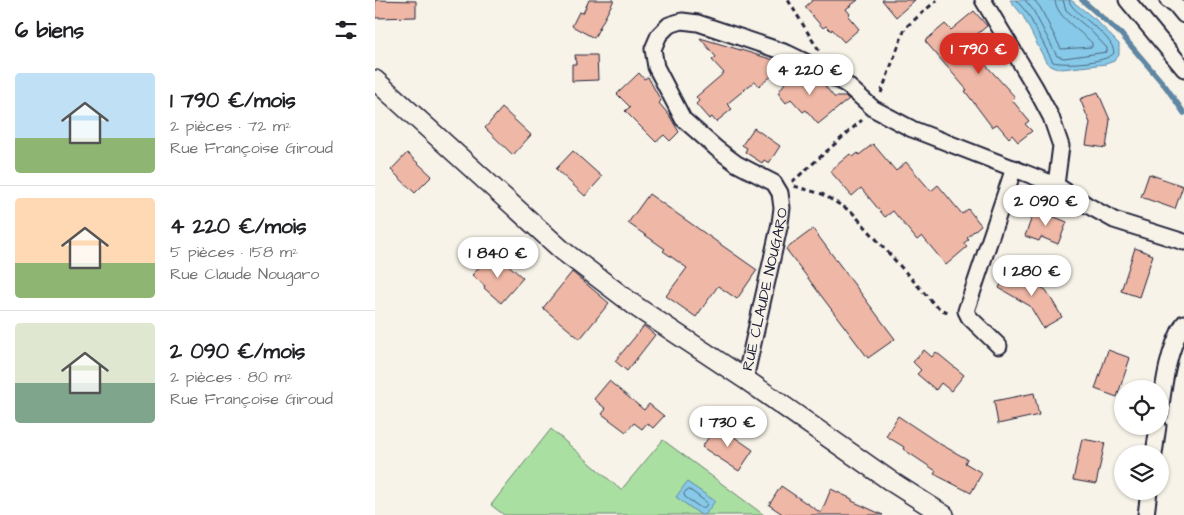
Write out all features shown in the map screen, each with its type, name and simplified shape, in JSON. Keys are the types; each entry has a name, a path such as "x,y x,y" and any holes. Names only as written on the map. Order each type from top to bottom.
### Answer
{"street":[{"path":"983,0 1051,117 1061,146 1056,185"},
{"path":"1127,0 1184,69"},
{"path":"1168,0 1175,4 1184,15"},
{"name":"RUE CLAUDE NOUGARO","path":"745,379 780,223 782,208 780,193 773,183 737,164 717,149 683,118 657,67 653,49 659,35 669,25 682,21 698,23 778,50 818,68 847,85 874,108 912,129 1056,185 1114,220 1184,242"},
{"path":"375,80 563,251 637,308 745,379 892,482 944,515"},
{"path":"999,346 969,317 966,311 1014,168"},
{"path":"1164,380 1165,375 1178,354 1184,323"},
{"path":"1146,515 1148,500"}],"path":[{"path":"788,0 817,46 821,57 818,68"},
{"path":"937,0 905,28 874,108 789,185 822,194 853,212 934,304 952,314 966,311"}],"green space":[{"path":"551,429 621,490 663,440 764,515 504,515 491,505"}],"water":[{"path":"1010,0 1071,0 1096,20 1119,44 1119,55 1114,61 1106,64 1062,69 1051,66 1046,62 1023,16"},
{"path":"687,482 715,501 705,515 701,515 676,497"}],"building":[{"path":"375,0 416,1 416,17 375,18"},
{"path":"589,0 614,0 594,38 572,26 579,12 583,13"},
{"path":"813,0 858,0 846,9 850,14 848,16 859,29 844,42 832,29 831,31 826,26 823,28 805,7"},
{"path":"882,0 915,0 896,17"},
{"path":"974,11 987,26 975,36 993,56 984,63 1015,97 1012,100 1029,121 1025,124 1032,131 1018,142 1012,135 1009,138 997,124 992,127 965,91 967,90 925,41 945,24 951,30"},
{"path":"700,38 787,64 759,86 755,81 727,104 732,109 716,122 712,117 709,119 696,104 699,101 696,97 724,73 712,60 716,57"},
{"path":"575,55 597,55 598,80 572,81 572,64 576,64"},
{"path":"795,68 821,81 834,97 846,97 849,99 818,124 806,110 803,112 791,99 786,103 778,93"},
{"path":"639,73 644,79 648,77 661,101 659,103 679,132 670,141 664,135 656,142 625,111 630,107 617,94"},
{"path":"1098,92 1110,120 1106,148 1086,145 1090,123 1080,99"},
{"path":"502,108 531,135 513,155 485,128"},
{"path":"754,128 780,146 769,163 764,160 762,163 745,152 747,148 742,145"},
{"path":"873,144 896,171 906,162 931,191 938,185 962,214 968,209 981,225 967,237 969,239 964,243 967,247 946,265 922,236 917,240 893,211 885,217 861,188 852,196 830,171 850,154 853,157 858,153 859,155"},
{"path":"573,151 602,177 585,196 556,169"},
{"path":"407,153 432,176 415,193 391,170"},
{"path":"1149,174 1183,186 1175,209 1141,197"},
{"path":"649,194 757,270 737,299 718,286 696,317 666,296 687,268 663,251 665,249 628,223"},
{"path":"1035,209 1067,222 1058,244 1041,237 1039,241 1025,236"},
{"path":"813,229 895,339 868,358 786,249"},
{"path":"1135,248 1153,255 1139,297 1121,291"},
{"path":"488,258 492,262 496,259 501,264 504,261 523,278 501,303 472,275"},
{"path":"1009,269 1046,290 1062,317 1043,328 1030,306 999,288"},
{"path":"572,272 609,303 580,339 543,308"},
{"path":"644,326 655,335 627,371 615,361"},
{"path":"924,350 932,357 936,352 964,375 951,391 941,383 936,390 917,374 921,370 913,362"},
{"path":"1108,350 1130,358 1123,380 1114,380 1114,396 1095,389"},
{"path":"609,381 644,410 649,404 664,416 653,428 647,423 642,429 634,423 626,432 602,414 606,409 594,399"},
{"path":"1034,393 1039,415 998,424 994,401"},
{"path":"898,416 940,444 967,459 965,463 982,473 971,493 934,474 936,471 886,436"},
{"path":"717,425 753,450 739,471 702,447"},
{"path":"1082,439 1105,443 1096,484 1073,480"},
{"path":"781,486 821,513 831,489 883,515 784,515 769,505"}],"waterway":[{"path":"1082,0 1121,34 1166,87 1184,113"}]}
